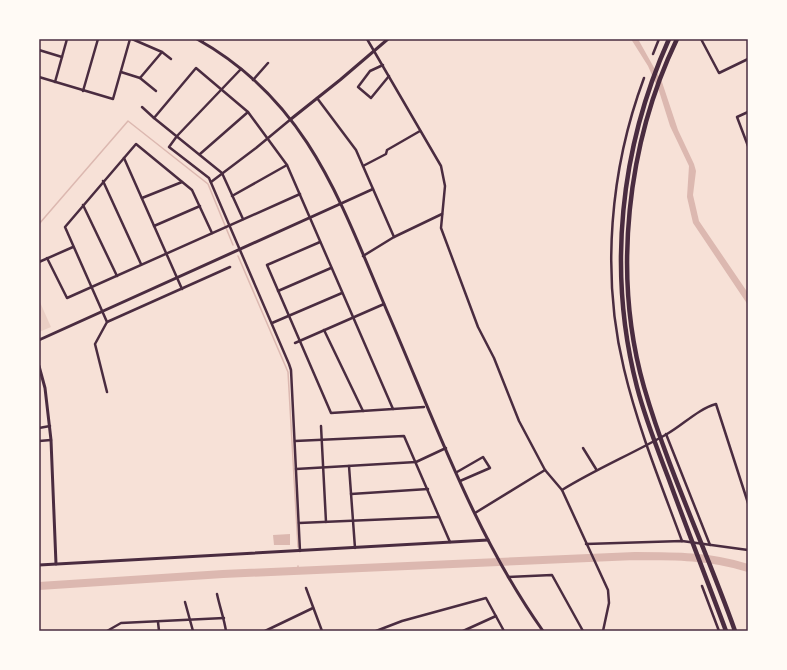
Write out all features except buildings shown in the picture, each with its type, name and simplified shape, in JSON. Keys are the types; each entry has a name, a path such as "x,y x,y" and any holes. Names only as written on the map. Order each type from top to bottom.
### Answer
{"highway":[{"path":"669,39 645,99 627,175 622,226 623,300 632,363 643,408 726,631"},
{"path":"677,39 654,97 644,130 635,175 628,247 632,321 638,362 649,403 679,486 735,631"}],"street":[{"path":"55,82 67,39"},
{"path":"83,91 98,39"},
{"path":"39,77 113,99 131,39 162,52 171,59"},
{"path":"197,39 204,41 253,80 291,119 318,159 364,256 475,513 507,576 543,631"},
{"path":"367,39 441,166 445,186 441,228 478,327 494,358 519,421 545,470 562,490 610,595 603,631"},
{"path":"211,182 268,138 388,39"},
{"path":"653,54 659,39"},
{"path":"701,39 719,73 748,59"},
{"path":"39,50 62,57"},
{"path":"140,78 162,52"},
{"path":"253,80 268,63"},
{"path":"383,65 370,71 358,87 371,98 389,76"},
{"path":"154,118 196,68 248,112 287,165 393,409"},
{"path":"241,69 177,136 169,147 209,178 291,370 300,551"},
{"path":"121,72 140,78 156,91"},
{"path":"644,78 630,122 617,183 612,268 614,307 621,355 631,399 646,445 682,541"},
{"path":"317,98 356,150 394,237"},
{"path":"142,107 222,173 243,219"},
{"path":"200,154 248,112"},
{"path":"748,112 737,117 748,146"},
{"path":"363,166 386,154 387,150 420,130"},
{"path":"107,322 65,227 136,144 192,190 212,233"},
{"path":"124,158 182,288"},
{"path":"232,196 287,165"},
{"path":"103,181 141,264"},
{"path":"142,198 182,182"},
{"path":"39,340 373,189"},
{"path":"47,258 67,298 300,194"},
{"path":"83,205 117,276"},
{"path":"154,226 200,206"},
{"path":"364,256 394,237 442,214"},
{"path":"320,242 267,265 331,413 424,407"},
{"path":"39,262 73,248"},
{"path":"107,392 95,344 107,322 230,267"},
{"path":"278,291 331,268"},
{"path":"272,323 342,292"},
{"path":"295,343 384,304"},
{"path":"324,330 363,411"},
{"path":"39,366 46,394 50,426 56,564"},
{"path":"562,490 596,469 627,456 685,424 704,408 716,404 748,503"},
{"path":"39,428 50,426"},
{"path":"321,426 326,522"},
{"path":"666,434 710,545"},
{"path":"295,441 404,436 450,543"},
{"path":"39,441 51,440"},
{"path":"296,469 416,462 446,448"},
{"path":"583,448 596,469"},
{"path":"457,472 484,457 490,468 460,481"},
{"path":"349,466 355,548"},
{"path":"475,513 545,470"},
{"path":"351,494 428,490"},
{"path":"299,523 439,517"},
{"path":"39,565 488,540"},
{"path":"586,545 682,541 748,550"},
{"path":"507,576 552,575 583,631"},
{"path":"702,586 719,631"},
{"path":"306,588 322,631"},
{"path":"218,594 221,615 224,618 226,631"},
{"path":"376,631 402,621 486,598 504,631"},
{"path":"185,602 193,631"},
{"path":"265,631 313,608"},
{"path":"463,631 496,616"},
{"path":"107,631 121,623 224,618"},
{"path":"158,622 159,631"}],"shaded area":[{"path":"631,39 638,39 662,82 678,130 696,171 693,195 699,221 748,293 748,305 693,223 687,197 689,166 670,126 659,91 648,66"},
{"path":"39,300 51,327 39,332"},
{"path":"290,534 290,545 274,545 273,535"}],"waterway":[{"path":"39,224 128,121 208,184 233,245"},
{"path":"238,256 288,372 298,547"},
{"path":"39,586 223,574 635,556 706,559 748,568"},
{"path":"298,566 298,571"}]}
